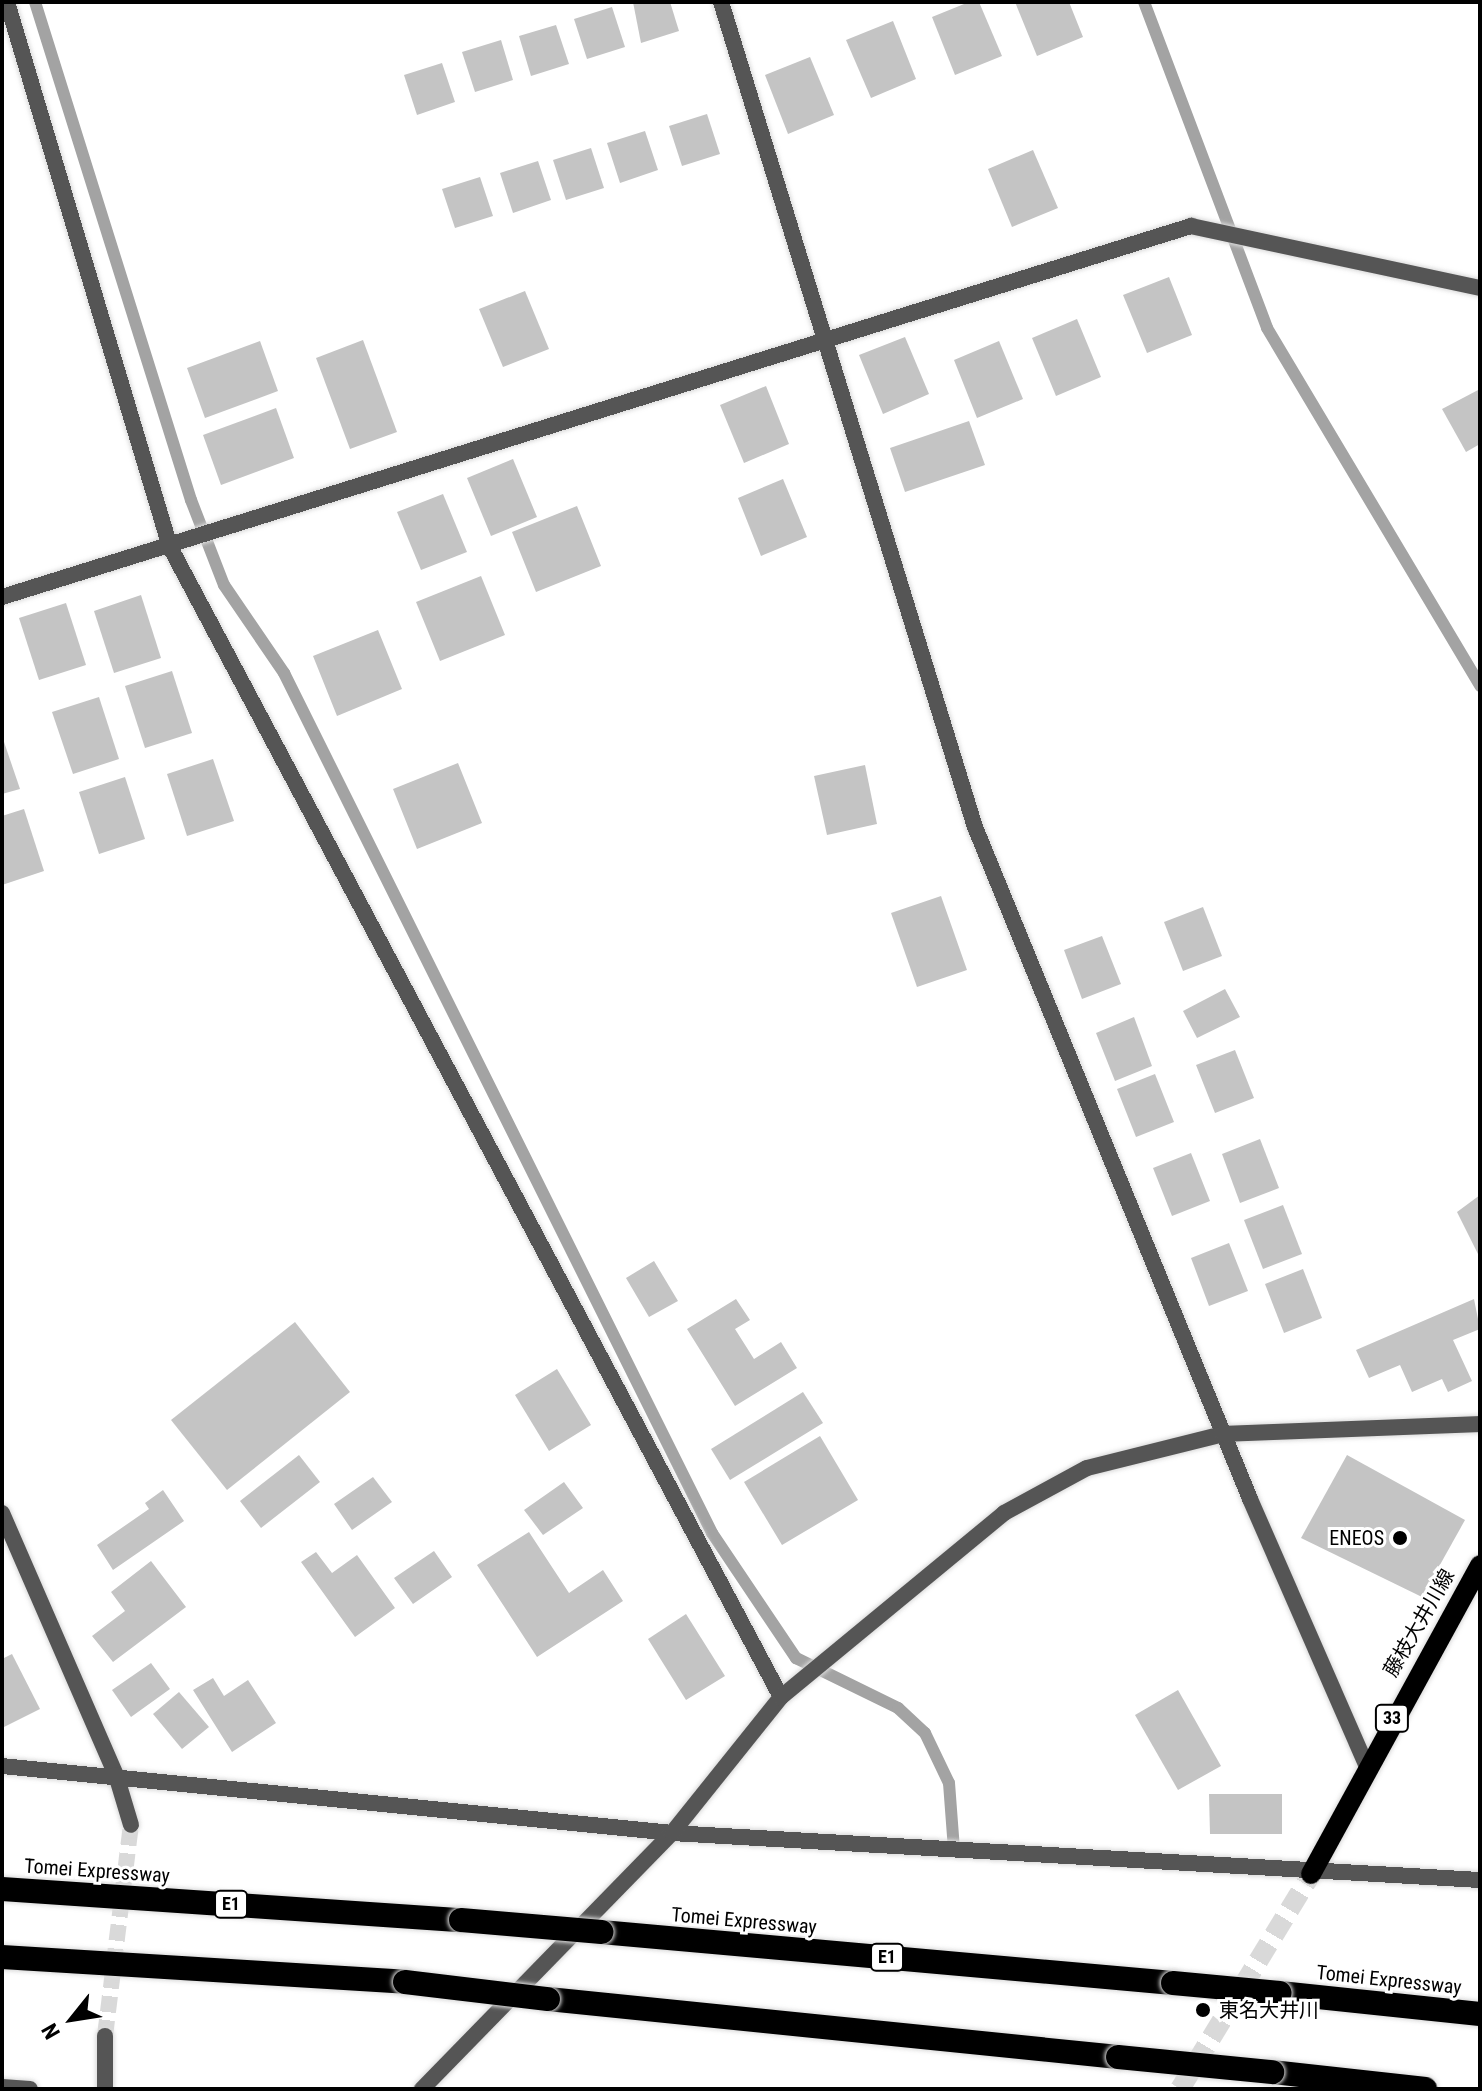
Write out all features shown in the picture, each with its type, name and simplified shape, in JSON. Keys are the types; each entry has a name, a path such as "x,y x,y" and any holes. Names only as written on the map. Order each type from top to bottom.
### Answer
{"highway":[{"name":"Tomei Expressway","path":"2,1889 461,1920 1173,1983 1480,2014"},
{"path":"2,1957 405,1982 1425,2089"}],"main road":[{"name":"藤枝大井川線","path":"1311,1874 1366,1764 1480,1565"}],"street":[{"path":"7,2 170,547 781,1697"},
{"path":"721,2 975,827 1223,1434 1366,1764"},
{"path":"2,597 1191,226 1251,235 1480,288"},
{"path":"422,2089 672,1833 781,1697 1004,1513 1087,1468 1223,1434 1480,1424"},
{"path":"2,1513 116,1775 131,1825"},
{"path":"2,1766 672,1833 1311,1874 1480,1880"},
{"path":"105,2036 105,2089"},
{"path":"2,2087 30,2089"}],"building":[{"path":"633,2 670,2 679,31 641,43"},
{"path":"969,2 979,2 1002,56 955,75 932,17"},
{"path":"1015,2 1069,2 1083,37 1037,56"},
{"path":"612,7 625,47 587,59 574,19"},
{"path":"893,21 916,79 871,98 846,40"},
{"path":"556,25 569,64 531,76 519,36"},
{"path":"501,40 513,80 475,92 462,52"},
{"path":"810,57 834,115 788,134 765,75"},
{"path":"442,63 455,102 417,115 404,75"},
{"path":"707,114 720,154 682,166 669,126"},
{"path":"645,131 658,170 620,183 607,143"},
{"path":"591,148 604,188 566,200 553,160"},
{"path":"1033,150 1058,208 1012,227 988,169"},
{"path":"538,161 551,200 513,213 500,173"},
{"path":"480,177 493,216 455,228 442,189"},
{"path":"1169,277 1192,335 1147,353 1123,295"},
{"path":"525,291 549,349 503,367 479,309"},
{"path":"1077,319 1101,377 1056,396 1032,338"},
{"path":"905,337 929,394 883,414 859,355"},
{"path":"363,340 397,432 350,449 316,358"},
{"path":"260,341 278,391 205,418 187,368"},
{"path":"999,341 1023,399 977,418 954,360"},
{"path":"766,386 789,444 744,463 720,405"},
{"path":"1480,389 1480,444 1466,452 1442,409"},
{"path":"276,408 294,458 221,485 203,435"},
{"path":"969,421 985,465 905,492 890,448"},
{"path":"513,459 537,517 491,536 467,478"},
{"path":"783,479 807,537 761,556 738,498"},
{"path":"443,494 467,552 421,570 397,512"},
{"path":"577,506 601,566 536,592 512,532"},
{"path":"481,576 505,635 440,661 416,602"},
{"path":"141,595 161,658 114,673 94,611"},
{"path":"66,603 86,665 39,680 19,618"},
{"path":"378,630 402,689 337,716 313,656"},
{"path":"172,671 192,733 145,748 125,686"},
{"path":"99,697 119,759 73,774 52,712"},
{"path":"2,736 20,789 2,794"},
{"path":"213,759 234,821 187,836 167,774"},
{"path":"458,763 482,823 417,849 393,789"},
{"path":"865,765 877,824 827,835 814,776"},
{"path":"125,777 145,839 99,854 79,792"},
{"path":"24,809 44,871 2,885 2,816"},
{"path":"941,896 967,970 917,987 891,913"},
{"path":"1203,907 1222,956 1183,971 1164,922"},
{"path":"1102,936 1121,984 1082,999 1064,950"},
{"path":"1225,989 1240,1017 1197,1038 1183,1011"},
{"path":"1134,1017 1152,1066 1115,1081 1096,1033"},
{"path":"1235,1050 1254,1098 1215,1113 1196,1065"},
{"path":"1155,1074 1174,1122 1136,1137 1117,1089"},
{"path":"1260,1139 1279,1188 1240,1203 1222,1154"},
{"path":"1191,1153 1210,1201 1172,1216 1153,1168"},
{"path":"1480,1195 1480,1258 1457,1212"},
{"path":"1283,1205 1302,1254 1263,1269 1244,1220"},
{"path":"1229,1243 1248,1291 1209,1306 1191,1258"},
{"path":"654,1261 678,1301 649,1317 626,1278"},
{"path":"1303,1269 1322,1318 1284,1333 1265,1284"},
{"path":"736,1299 750,1320 735,1329 754,1359 781,1342 797,1368 735,1406 687,1329"},
{"path":"1474,1299 1480,1329 1453,1340 1472,1381 1448,1392 1442,1379 1412,1392 1400,1365 1369,1378 1356,1350"},
{"path":"295,1322 350,1392 227,1490 171,1420"},
{"path":"557,1369 591,1425 549,1451 515,1395"},
{"path":"803,1392 823,1423 730,1480 711,1449"},
{"path":"820,1436 858,1500 782,1545 744,1482"},
{"path":"299,1455 320,1482 261,1528 240,1501"},
{"path":"1347,1455 1465,1520 1422,1597 1301,1538"},
{"path":"373,1477 392,1502 352,1530 334,1504"},
{"path":"564,1482 583,1508 543,1535 524,1510"},
{"path":"163,1490 184,1521 113,1570 97,1545 149,1509 145,1503"},
{"path":"529,1532 569,1593 603,1570 623,1601 537,1657 477,1565"},
{"path":"434,1551 452,1577 413,1604 394,1578"},
{"path":"316,1552 332,1573 357,1555 395,1608 355,1637 301,1562"},
{"path":"151,1561 186,1607 113,1662 92,1636 125,1611 111,1592"},
{"path":"686,1614 725,1676 686,1700 648,1639"},
{"path":"12,1654 40,1709 2,1728 2,1659"},
{"path":"151,1663 170,1689 131,1717 112,1690"},
{"path":"213,1678 224,1696 248,1680 276,1723 232,1752 193,1690"},
{"path":"1178,1690 1221,1766 1178,1790 1135,1715"},
{"path":"179,1692 209,1727 182,1749 153,1714"},
{"path":"1209,1794 1282,1794 1282,1834 1210,1834"}],"waterway":[{"path":"35,2 191,500 224,585 284,673 712,1533 796,1658 898,1708 925,1733 949,1783 954,1849"},
{"path":"1144,2 1267,328 1480,686"}],"tunnel":[{"path":"105,2036 131,1825"},
{"path":"1180,2089 1311,1874"}],"place":[{"name":"ENEOS","path":"1400,1538"},
{"name":"東名大井川","path":"1203,2010"}]}
